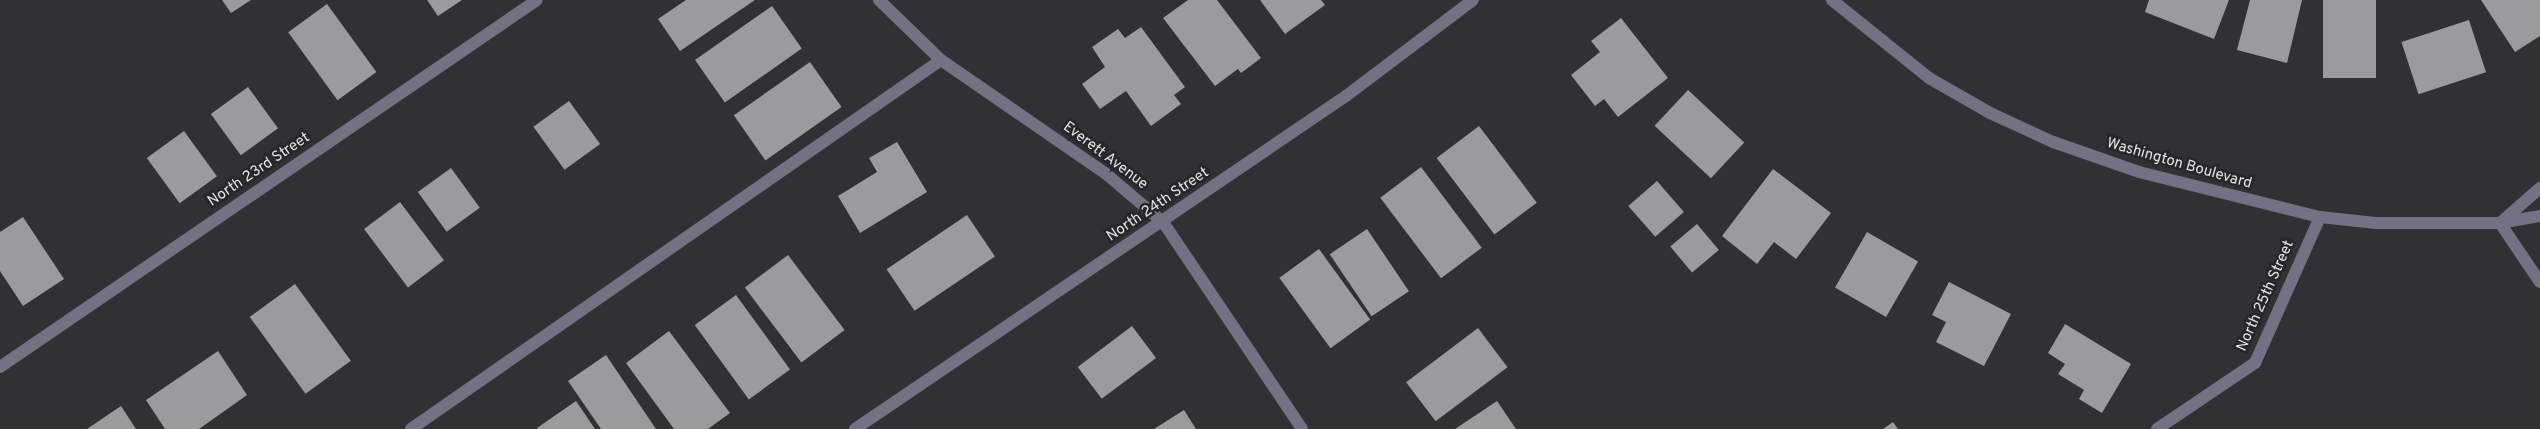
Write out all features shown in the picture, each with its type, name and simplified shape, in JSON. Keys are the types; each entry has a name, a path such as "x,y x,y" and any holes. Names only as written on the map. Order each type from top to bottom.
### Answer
{"street":[{"name":"North 23rd Street","path":"0,367 537,0"},
{"name":"Everett Avenue","path":"879,0 942,60 1105,173 1163,222 1302,429"},
{"name":"North 24th Street","path":"855,429 1163,222 1346,96 1473,0"},
{"name":"Washington Boulevard","path":"1832,0 1929,78 1990,113 2053,142 2139,172 2320,217 2376,223 2500,223 2540,216"},
{"path":"411,429 942,60"},
{"path":"2540,188 2500,223 2540,282"},
{"name":"North 25th Street","path":"2157,429 2255,363 2320,217"}],"building":[{"path":"222,0 251,0 231,13"},
{"path":"427,0 462,0 438,16"},
{"path":"686,0 755,0 680,51 658,19"},
{"path":"1188,0 1217,0 1261,58 1241,73 1238,69 1215,86 1163,18"},
{"path":"1260,0 1321,0 1325,5 1285,34"},
{"path":"2149,0 2229,0 2214,39 2145,12"},
{"path":"2250,0 2302,0 2287,63 2237,50"},
{"path":"2323,0 2376,0 2376,78 2323,78"},
{"path":"2481,0 2540,0 2540,36 2515,52"},
{"path":"327,4 376,72 338,100 288,32"},
{"path":"772,6 802,49 725,103 695,60"},
{"path":"1621,18 1668,78 1618,117 1604,99 1595,106 1571,75 1600,52 1591,41"},
{"path":"2469,20 2486,72 2418,94 2401,42"},
{"path":"1141,27 1185,87 1174,95 1181,104 1151,126 1126,91 1100,109 1082,84 1105,67 1092,47 1118,29 1125,38"},
{"path":"810,62 842,107 765,160 734,115"},
{"path":"248,87 278,128 241,155 211,114"},
{"path":"1688,90 1744,143 1711,178 1655,126"},
{"path":"569,101 600,144 565,170 533,127"},
{"path":"1479,126 1537,203 1494,235 1437,158"},
{"path":"184,131 217,176 180,203 147,158"},
{"path":"897,142 927,192 860,233 838,196 877,172 869,158"},
{"path":"1421,167 1482,248 1441,278 1380,198"},
{"path":"451,168 480,208 447,232 418,192"},
{"path":"1773,169 1831,213 1796,259 1774,242 1757,264 1722,236"},
{"path":"1657,181 1684,212 1655,237 1628,206"},
{"path":"400,202 444,260 408,287 364,229"},
{"path":"967,215 995,256 915,311 887,269"},
{"path":"23,217 64,279 23,306 0,271 0,232"},
{"path":"1697,224 1719,250 1692,273 1670,246"},
{"path":"1367,229 1409,291 1372,316 1330,254"},
{"path":"1867,232 1918,262 1886,317 1835,287"},
{"path":"1319,249 1370,319 1330,348 1279,278"},
{"path":"788,255 845,330 801,363 745,287"},
{"path":"1949,282 2011,314 1984,366 1936,342 1946,322 1932,315"},
{"path":"295,284 351,361 306,394 250,317"},
{"path":"736,295 790,369 749,399 695,325"},
{"path":"2065,324 2131,364 2102,413 2079,399 2084,390 2058,374 2065,364 2048,353"},
{"path":"1132,326 1156,358 1102,399 1078,367"},
{"path":"1478,328 1507,367 1436,421 1406,382"},
{"path":"669,331 730,413 708,429 674,429 626,363"},
{"path":"218,351 247,395 199,429 165,429 146,400"},
{"path":"606,355 656,429 601,429 568,381"},
{"path":"576,401 595,429 537,428"},
{"path":"1497,401 1516,429 1455,429"},
{"path":"121,406 136,429 87,429"},
{"path":"1184,410 1196,429 1154,429"},
{"path":"1893,422 1898,429 1883,429"}]}
